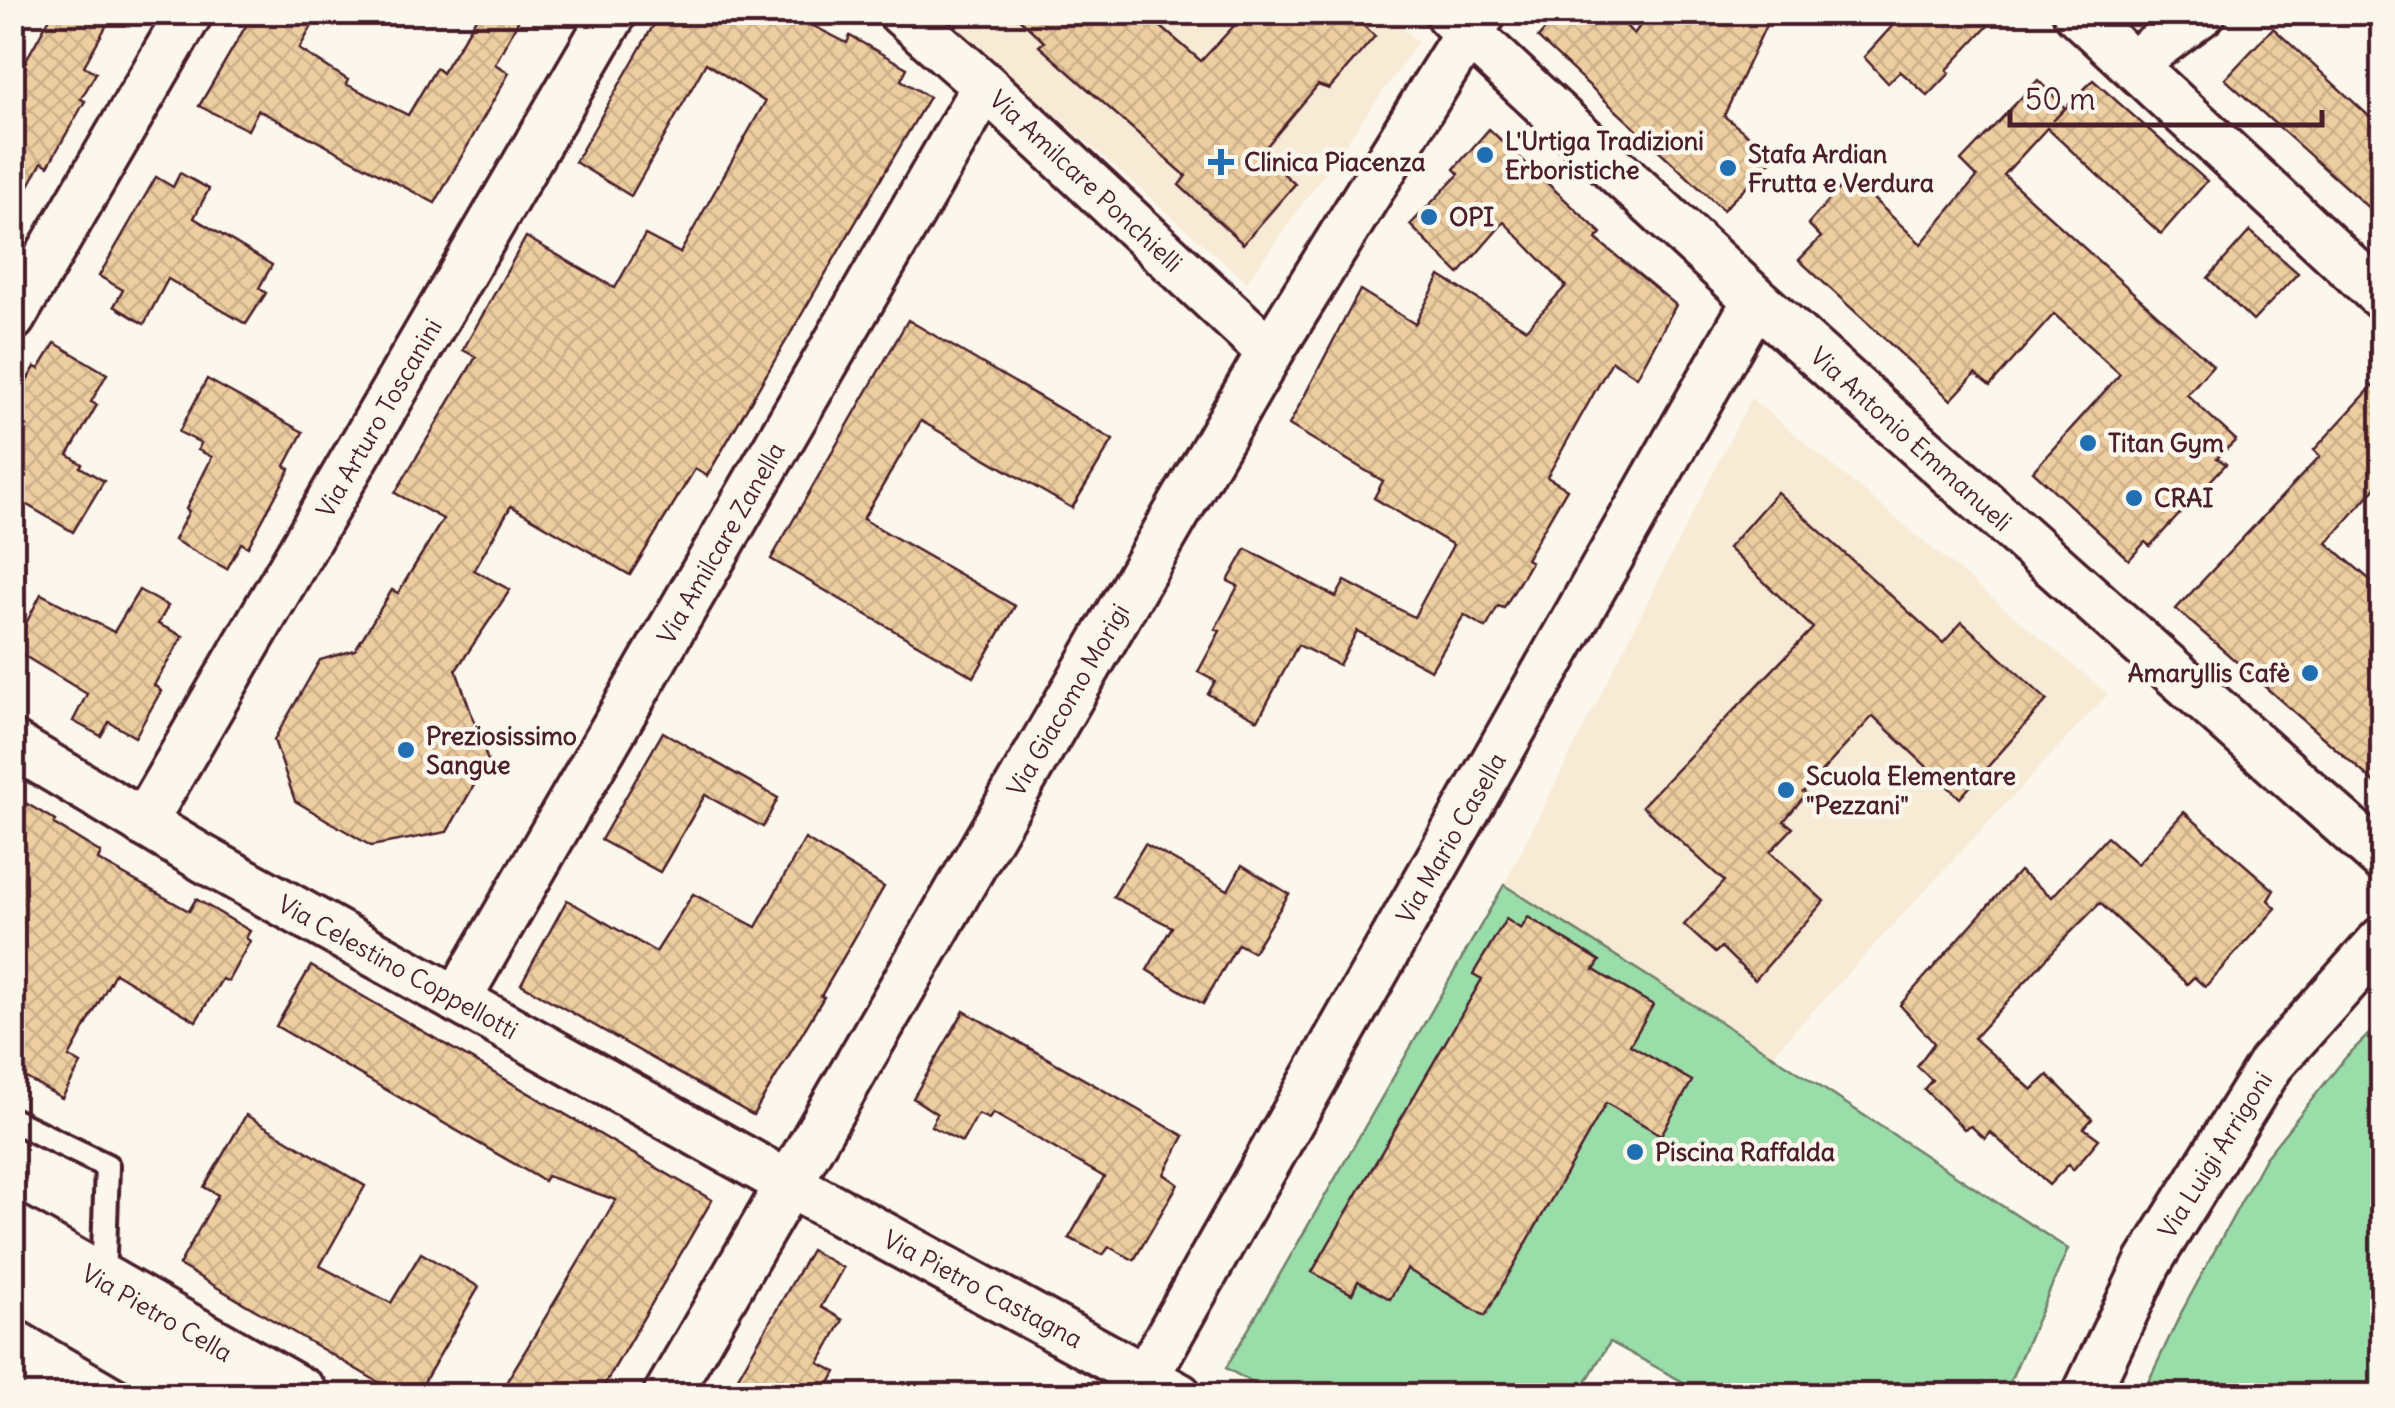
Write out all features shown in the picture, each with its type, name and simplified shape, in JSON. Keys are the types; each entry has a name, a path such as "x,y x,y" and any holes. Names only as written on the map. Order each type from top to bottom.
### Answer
{"main road":[{"name":"Via Pietro Cella","path":"12,1232 300,1396"},
{"name":"Via Pietro Cella","path":"12,1280 211,1396"}],"street":[{"path":"12,318 190,12"},
{"name":"Via Arturo Toscanini","path":"144,823 614,12"},
{"name":"Via Amilcare Ponchielli","path":"901,12 1270,352"},
{"path":"2076,12 2381,292"},
{"path":"2132,64 2203,12"},
{"name":"Via Antonio Emmanueli","path":"1466,19 1756,300 2382,858"},
{"name":"Via Giacomo Morigi","path":"666,1396 1466,19"},
{"name":"Via Amilcare Zanella","path":"457,1000 985,86"},
{"name":"Via Mario Casella","path":"1162,1386 1756,300"},
{"name":"Via Celestino Coppellotti","path":"12,744 144,823 787,1183"},
{"name":"Via Luigi Arrigoni","path":"2086,1396 2148,1263 2271,1064 2382,940"},
{"name":"Via Pietro Castagna","path":"787,1183 1162,1386"}],"lane":[{"path":"12,1120 107,1166 103,1282"}],"shaded area":[{"name":"Clinica Piacenza","path":"938,13 1386,13 1418,42 1247,282"},
{"name":"Scuola Elementare \"Pezzani\"","path":"1751,398 2108,694 1772,1055 1504,885"}],"green space":[{"name":"Piscina Raffalda","path":"1504,885 2068,1249 2004,1395 1707,1395 1610,1342 1578,1395 1274,1395 1226,1368"},
{"path":"2382,1021 2382,1395 2142,1395 2181,1313 2265,1158 2346,1057"}],"building":[{"path":"53,12 114,12 84,66 96,73 81,99 85,101 48,166 42,162 12,216 12,85"},
{"path":"254,12 320,12 299,49 348,80 346,84 408,115 436,68 442,73 480,12 523,12 495,64 509,73 435,203 258,110 248,130 199,106"},
{"path":"661,12 786,12 847,43 850,36 907,68 901,80 929,97 707,476 695,469 630,575 511,506 474,570 510,590 456,670 488,761 447,832 371,846 295,801 274,740 320,660 355,650 392,590 398,593 443,519 395,493 476,357 463,350 526,237 615,288 645,235 680,253 765,102 706,63 631,196 575,162"},
{"path":"1012,12 1156,12 1153,20 1201,61 1247,12 1348,12 1375,36 1329,89 1318,85 1261,153 1295,184 1243,244 1179,185 1186,176 1039,46 1044,42"},
{"path":"1560,12 1612,12 1634,34 1650,12 1772,12 1724,116 1775,157 1723,210 1538,38"},
{"path":"1905,12 2001,12 1928,96 1900,71 1888,83 1864,57"},
{"path":"2273,28 2382,128 2382,220 2225,79"},
{"path":"2038,80 2065,108 2053,121 2093,80 2207,181 2161,234 2047,128 2004,175 2213,365 2187,395 2236,440 2217,458 2226,464 2150,546 2145,542 2129,560 2033,471 2120,374 2054,314 1990,386 1975,374 1951,400 1799,260 1821,237 1808,224 1845,182 1863,198 1868,194 1921,244 1977,177 1961,161"},
{"path":"1489,129 1601,233 1596,239 1676,305 1637,377 1612,361 1547,477 1567,489 1526,559 1531,562 1504,608 1498,606 1486,628 1464,615 1431,670 1357,631 1339,665 1298,645 1258,720 1208,694 1215,681 1198,672 1238,586 1228,581 1246,549 1336,597 1345,581 1414,617 1453,545 1374,498 1383,481 1289,425 1360,290 1415,324 1440,276 1526,329 1566,286 1504,222 1459,274 1410,225 1459,174 1454,169"},
{"path":"180,173 209,189 194,218 272,265 259,288 266,293 246,324 168,279 144,324 114,306 123,290 99,276 156,177 173,187"},
{"path":"2250,231 2298,273 2253,321 2208,278"},
{"path":"908,320 1113,440 1072,508 921,421 863,519 1015,606 974,677 771,559"},
{"path":"55,343 107,374 91,402 97,405 68,455 104,481 73,532 12,496 12,405"},
{"path":"2382,376 2382,480 2327,543 2382,590 2382,789 2176,609 2320,456 2314,450"},
{"path":"207,379 303,432 285,466 290,469 248,547 241,543 227,569 174,540 212,457 198,450 201,443 179,432"},
{"path":"1777,492 1943,643 1962,622 2047,700 1960,798 1873,716 1803,792 1806,794 1784,821 1793,828 1770,852 1824,901 1755,980 1721,947 1715,953 1684,925 1724,881 1642,806 1813,628 1728,548"},
{"path":"139,590 168,606 158,624 183,636 154,685 161,691 135,737 109,722 101,736 73,721 87,694 13,649 41,594 114,632"},
{"path":"663,732 778,798 763,827 705,795 660,872 601,840"},
{"path":"12,795 101,853 98,860 189,911 196,899 250,931 246,938 250,941 228,981 222,979 196,1021 115,973 69,1057 81,1064 62,1098 12,1070"},
{"path":"2184,812 2274,890 2268,900 2276,908 2205,987 2194,977 2187,984 2100,903 1974,1038 2032,1090 2048,1075 2092,1119 2084,1128 2099,1139 2073,1170 2069,1164 2049,1185 1990,1132 1985,1139 1971,1126 1964,1129 1924,1089 1932,1080 1917,1066 1934,1043 1900,1005 2019,871 2052,897 2107,837 2137,864"},
{"path":"805,839 884,887 753,1115 521,984 567,900 656,952 693,894 756,927"},
{"path":"1145,844 1228,890 1242,865 1289,894 1253,952 1238,944 1203,1004 1147,970 1172,927 1113,897"},
{"path":"1528,917 1600,961 1594,970 1653,1005 1630,1045 1692,1081 1661,1135 1606,1103 1485,1316 1407,1269 1390,1299 1358,1281 1352,1294 1312,1272 1482,979 1473,974 1506,919 1521,929"},
{"path":"311,966 712,1200 598,1396 498,1396 616,1200 547,1176 544,1181 276,1026"},
{"path":"964,1011 1184,1136 1164,1174 1178,1184 1134,1260 1109,1247 1103,1255 1069,1238 1104,1177 993,1113 989,1119 978,1114 962,1142 931,1126 937,1114 913,1098"},
{"path":"246,1115 365,1186 320,1266 391,1303 421,1253 479,1287 416,1396 402,1396 179,1265 218,1195 204,1187"},
{"path":"811,1250 843,1268 821,1307 843,1320 819,1363 836,1372 823,1396 727,1396"}],"place":[{"name":"L'Urtiga Tradizioni Erboristiche","path":"1485,155"},
{"name":"Clinica Piacenza","path":"1221,162"},
{"name":"Stafa Ardian Frutta e Verdura","path":"1728,168"},
{"name":"OPI","path":"1429,217"},
{"name":"Titan Gym","path":"2088,443"},
{"name":"CRAI","path":"2134,498"},
{"name":"Amaryllis Cafè","path":"2310,673"},
{"name":"Preziosissimo Sangue","path":"406,750"},
{"name":"Scuola Elementare \"Pezzani\"","path":"1786,790"},
{"name":"Piscina Raffalda","path":"1635,1152"}]}
